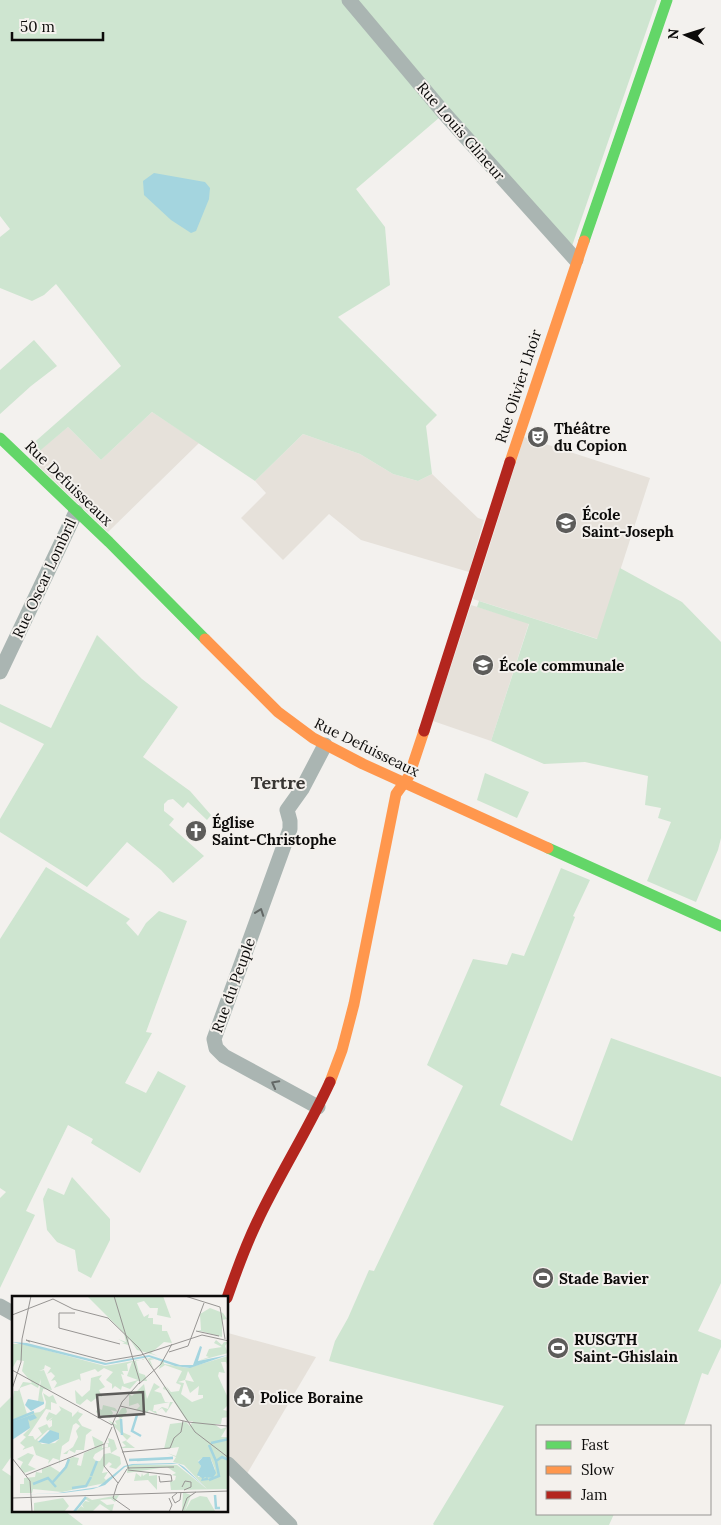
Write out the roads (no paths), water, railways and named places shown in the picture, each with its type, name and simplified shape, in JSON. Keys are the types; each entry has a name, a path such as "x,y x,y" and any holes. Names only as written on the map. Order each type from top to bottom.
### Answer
{"street":[{"name":"Rue Louis Glineur","path":"349,0 444,113 576,260"},
{"name":"Rue Olivier Lhoir","path":"403,782 409,776 415,760 493,510 576,260 667,0"},
{"name":"Rue Defuisseaux","path":"0,438 109,542 278,712 295,726 325,745 403,782 721,926"},
{"name":"Rue Oscar Lombril","path":"0,672 76,512"},
{"name":"Rue du Peuple","path":"318,1107 224,1056 214,1044 214,1038 290,828 287,810 302,789 325,745"},
{"path":"228,1296 257,1222 332,1079 342,1050 354,1004 394,801 397,790 403,782"},
{"path":"0,1306 12,1313"},
{"path":"229,1465 283,1522"}],"water":[{"path":"154,173 205,182 210,188 209,199 196,231 191,233 171,220 144,195 143,181"}],"place":[{"name":"Théâtre du Copion","path":"538,437"},
{"name":"École Saint-Joseph","path":"566,523"},
{"name":"École communale","path":"483,665"},
{"name":"Église Saint-Christophe","path":"196,831"},
{"name":"Stade Bavier","path":"543,1278"},
{"name":"RUSGTH Saint-Ghislain","path":"558,1348"},
{"name":"Police Boraine","path":"244,1397"}],"district":[{"name":"Tertre","path":"278,782"}]}
